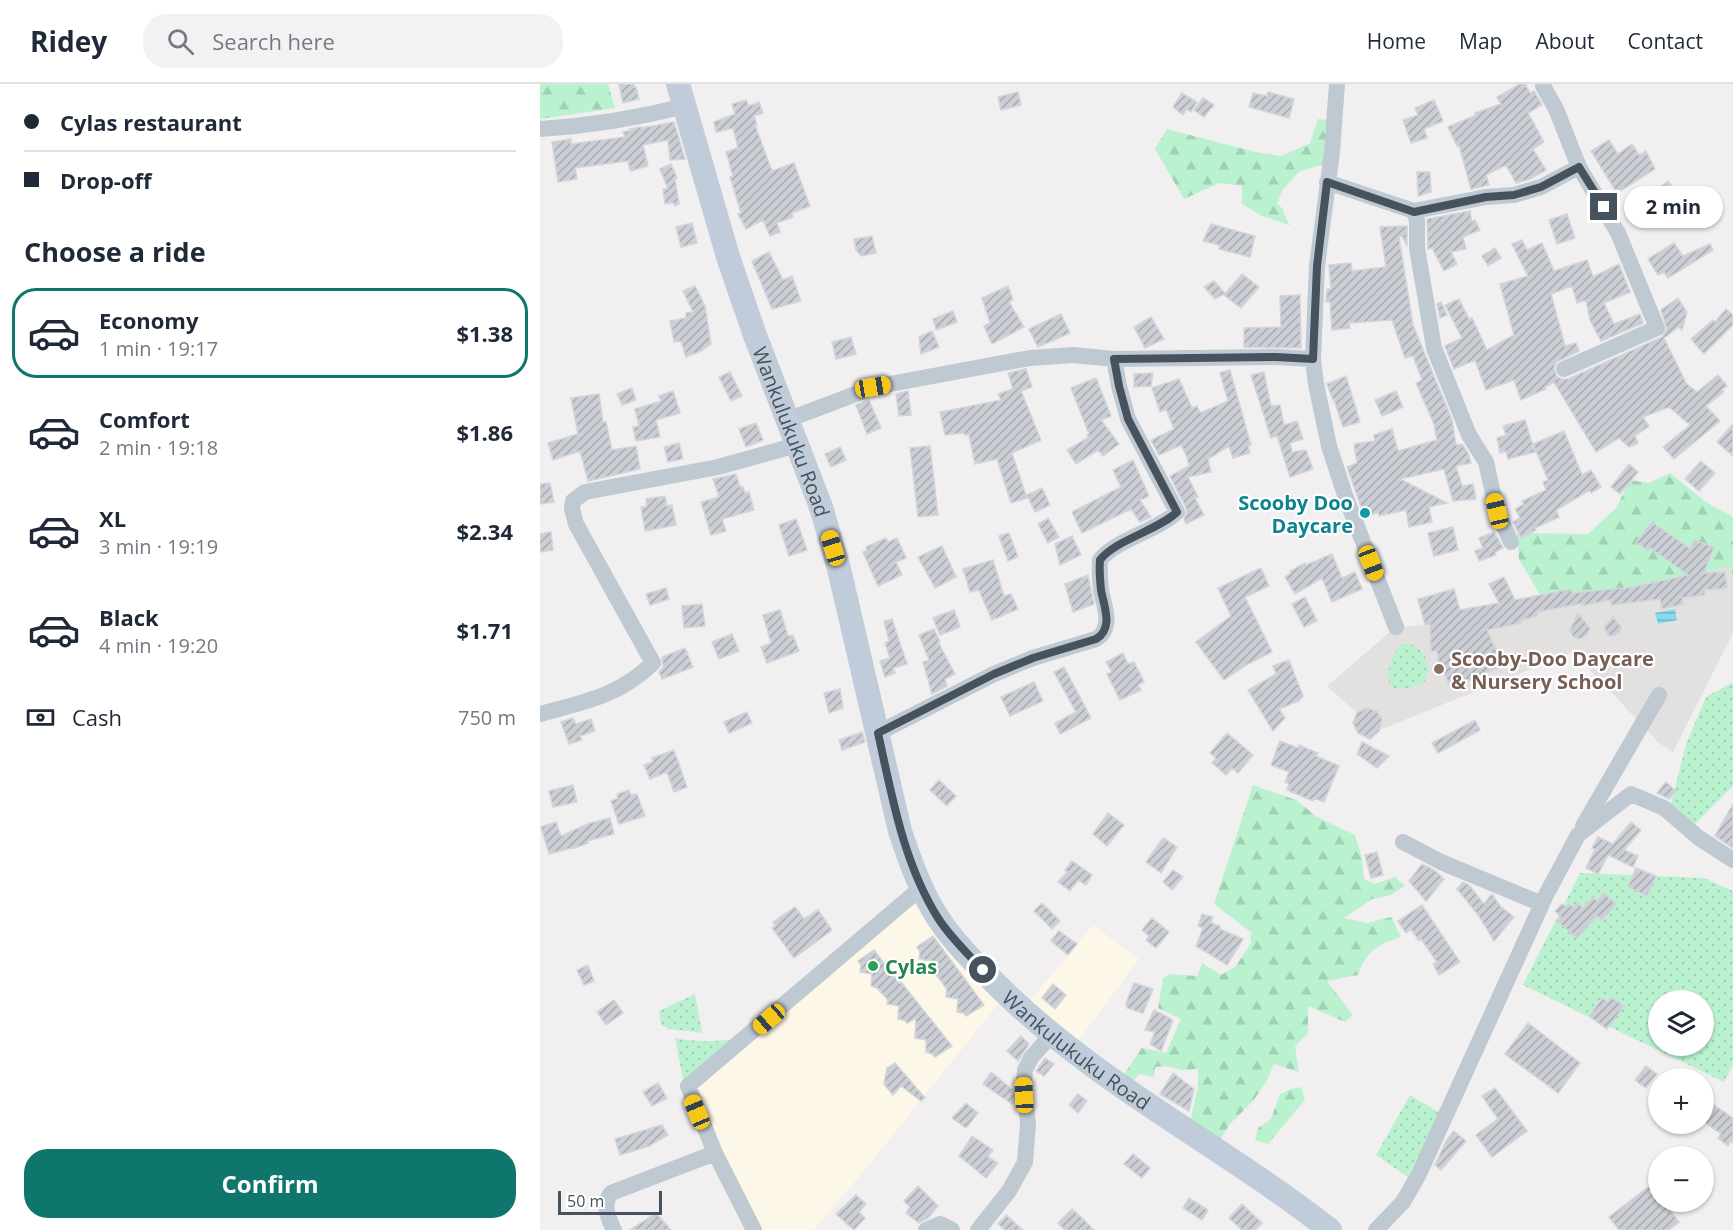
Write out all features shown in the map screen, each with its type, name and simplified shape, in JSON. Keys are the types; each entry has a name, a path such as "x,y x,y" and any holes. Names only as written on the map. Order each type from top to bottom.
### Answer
{"main road":[{"name":"Wankulukuku Road","path":"681,95 729,260 821,507 839,569 900,831 922,886 938,917 957,942 1025,1012 1052,1034 1173,1123 1285,1195 1330,1230"}],"street":[{"path":"1337,84 1332,152 1317,266 1313,359 1329,446 1346,498 1396,627"},
{"path":"1543,86 1556,110 1579,167 1618,233 1657,328 1564,369"},
{"path":"540,129 560,128 659,112 681,95"},
{"path":"1327,182 1414,212 1486,197 1514,195 1541,187 1579,167"},
{"path":"1414,212 1417,221 1417,248 1434,348 1469,435 1486,462 1497,511 1511,542"},
{"path":"787,420 873,387 1049,356 1114,359 1265,357 1313,359"},
{"path":"878,733 994,674 1033,658 1096,639 1103,634 1107,626 1107,614 1101,588 1100,560 1108,552 1157,526 1177,512 1128,419 1114,359"},
{"path":"540,714 618,690 636,679 653,663 576,524 572,509 573,501 585,492 718,467 797,445"},
{"path":"1376,1230 1403,1202 1419,1174 1542,904 1578,835 1659,695"},
{"path":"1578,835 1631,794 1664,808 1699,838 1733,860"},
{"path":"1403,842 1441,862 1542,904"},
{"path":"754,1230 715,1153 688,1086 922,886"},
{"path":"978,1230 1010,1191 1025,1162 1028,1124 1024,1095 1025,1070 1031,1058 1052,1034"},
{"path":"614,1230 607,1215 606,1203 611,1193 715,1153"},
{"path":"926,1230 940,1224 952,1230"}],"shaded area":[{"name":"Scooby-Doo Daycare & Nursery School","path":"1724,559 1733,570 1733,633 1673,752 1659,743 1573,652 1377,731 1327,686 1396,627 1425,625"},
{"path":"919,898 1003,998 865,1170 813,1230 760,1230 691,1087"},
{"path":"1093,925 1139,959 1075,1045 1026,1006"}],"green space":[{"path":"540,84 608,84 615,108 540,119"},
{"path":"1318,119 1329,120 1324,164 1299,172 1283,189 1277,204 1282,208 1289,225 1260,215 1242,204 1242,186 1219,183 1184,199 1155,149 1167,129 1255,152 1282,156 1310,143"},
{"path":"1670,473 1706,502 1733,517 1733,574 1727,567 1639,587 1540,595 1519,559 1517,533 1588,534 1616,508 1630,480 1649,483"},
{"path":"1406,643 1413,645 1423,653 1428,672 1423,684 1397,689 1389,682 1390,665 1396,650"},
{"path":"1733,682 1733,786 1694,825 1670,807 1686,744 1706,697"},
{"path":"1253,785 1296,800 1317,817 1355,835 1362,858 1364,879 1374,884 1395,877 1405,886 1391,895 1372,899 1344,918 1367,923 1391,917 1401,937 1374,950 1365,960 1358,975 1327,981 1353,1015 1345,1022 1308,1006 1308,1033 1295,1046 1299,1072 1274,1064 1266,1082 1253,1101 1229,1125 1217,1145 1189,1126 1198,1087 1198,1069 1155,1067 1154,1077 1140,1074 1128,1085 1122,1077 1142,1048 1166,1053 1181,1019 1158,1008 1163,978 1169,974 1197,976 1202,963 1221,975 1236,966 1251,943 1252,933 1214,904"},
{"path":"1580,873 1704,878 1733,891 1733,1065 1724,1082 1714,1077 1714,1068 1695,1068 1670,1056 1714,1056 1714,990 1648,990 1648,1045 1523,985"},
{"path":"695,994 702,1033 670,1029 661,1025 659,1011"},
{"path":"675,1038 705,1041 735,1039 684,1084"},
{"path":"1301,1087 1305,1100 1268,1144 1255,1140 1258,1128 1271,1119 1280,1094"},
{"path":"1410,1095 1440,1113 1408,1177 1376,1155"}],"water":[{"path":"1675,609 1677,620 1658,624 1655,613"}],"building":[{"path":"619,84 634,84 639,99 623,103"},
{"path":"1520,84 1525,84 1530,93 1534,91 1542,105 1528,113 1544,142 1533,149 1546,170 1530,179 1516,183 1506,165 1486,175 1489,185 1471,189 1459,145 1457,146 1448,127 1476,115 1475,113 1501,104 1497,97"},
{"path":"1018,92 1021,105 1001,110 998,97"},
{"path":"1268,92 1294,99 1289,118 1249,107 1253,93 1267,96"},
{"path":"1182,93 1197,102 1191,112 1187,109 1183,115 1173,107"},
{"path":"1203,98 1214,105 1204,117 1194,110"},
{"path":"746,100 749,106 759,102 763,113 754,116 757,125 755,125 772,171 794,163 810,206 792,213 793,217 777,223 780,232 770,236 763,220 746,229 738,214 741,213 730,177 733,176 726,152 738,148 733,128 716,132 714,122 735,114 732,104"},
{"path":"1434,100 1443,121 1424,129 1427,138 1411,143 1403,120 1418,115 1415,108"},
{"path":"674,122 685,159 670,160 668,140 643,145 648,166 630,171 628,161 575,168 577,179 558,182 552,142 571,139 571,144 625,137 623,132 630,129"},
{"path":"1609,140 1618,154 1632,144 1639,155 1646,151 1655,169 1617,193 1591,151"},
{"path":"671,164 677,178 675,179 679,204 675,206 674,203 665,204 663,189 668,189 660,169"},
{"path":"1417,172 1430,172 1431,192 1418,196"},
{"path":"1668,181 1680,198 1652,218 1640,202"},
{"path":"1470,211 1472,222 1475,220 1480,230 1463,237 1466,249 1451,252 1457,264 1444,271 1432,248 1428,249 1427,219"},
{"path":"1567,214 1575,238 1557,244 1549,220"},
{"path":"692,223 697,243 681,247 676,227"},
{"path":"1211,224 1255,236 1250,257 1219,249 1220,245 1203,241"},
{"path":"1407,226 1407,246 1402,236 1399,237 1413,325 1452,420 1456,445 1462,444 1468,453 1471,463 1456,466 1462,486 1473,484 1476,499 1453,501 1444,469 1400,479 1447,503 1429,507 1432,522 1409,527 1406,510 1379,516 1378,512 1365,518 1347,467 1357,463 1354,444 1375,441 1374,435 1392,429 1398,451 1437,440 1434,424 1416,383 1422,380 1413,356 1405,358 1392,320 1349,323 1350,328 1332,330 1330,302 1326,302 1327,289 1331,289 1329,265 1351,263 1352,271 1386,267 1380,227"},
{"path":"872,236 876,253 861,256 856,250 854,239"},
{"path":"1522,240 1527,250 1542,243 1554,271 1587,260 1593,277 1619,264 1630,292 1604,303 1614,324 1640,314 1643,323 1601,341 1590,320 1586,300 1577,303 1572,286 1551,294 1565,346 1576,343 1579,351 1556,362 1554,368 1557,377 1568,379 1662,337 1667,329 1661,310 1678,298 1687,312 1682,330 1679,327 1664,338 1686,383 1697,392 1718,375 1727,386 1722,390 1724,392 1706,406 1720,421 1674,459 1663,447 1690,425 1669,407 1643,417 1649,426 1635,436 1638,443 1629,447 1619,438 1596,452 1554,382 1545,387 1546,389 1521,400 1514,380 1486,390 1475,360 1454,369 1445,346 1462,338 1445,305 1459,299 1469,319 1472,318 1487,350 1514,335 1500,284 1528,276 1512,244"},
{"path":"1674,243 1683,256 1710,244 1713,250 1668,278 1664,272 1658,275 1648,259"},
{"path":"1495,248 1501,258 1488,266 1482,256"},
{"path":"769,252 783,280 792,276 801,301 772,309 752,261"},
{"path":"1242,274 1259,287 1241,308 1224,295"},
{"path":"1214,281 1225,293 1215,299 1204,287"},
{"path":"695,286 705,306 711,344 686,357 681,341 674,342 670,321 686,318 686,313 693,312 683,291"},
{"path":"1008,286 1013,300 1009,302 1024,327 992,344 984,326 990,323 982,298"},
{"path":"1300,295 1301,348 1244,347 1244,328 1281,327 1280,296"},
{"path":"1441,302 1447,315 1440,318 1437,304"},
{"path":"1726,309 1733,315 1733,325 1704,354 1691,339 1713,320 1715,322"},
{"path":"953,311 957,322 936,330 933,319"},
{"path":"1061,314 1070,333 1038,347 1029,329"},
{"path":"1151,317 1164,339 1145,348 1134,327"},
{"path":"932,331 939,347 921,354 919,337"},
{"path":"851,337 856,354 836,359 832,342"},
{"path":"1026,369 1032,387 1021,391 1041,440 1012,453 1027,498 1011,503 997,459 975,464 969,435 964,433 945,435 940,412 1001,400 998,394 1013,389 1008,373"},
{"path":"1230,370 1251,445 1248,446 1250,453 1233,458 1229,446 1208,459 1211,472 1188,477 1204,515 1186,524 1184,519 1186,508 1170,476 1189,466 1187,457 1181,445 1159,455 1151,440 1174,429 1166,409 1160,412 1152,388 1179,379 1192,408 1197,406 1200,413 1228,401 1220,373"},
{"path":"730,372 742,396 731,401 719,377"},
{"path":"1264,372 1271,406 1280,405 1284,425 1297,421 1303,439 1290,443 1292,452 1306,450 1313,469 1290,477 1277,436 1271,438 1251,375"},
{"path":"1153,373 1151,386 1134,387 1134,374"},
{"path":"1346,376 1360,422 1343,427 1327,384"},
{"path":"1096,378 1111,416 1101,420 1119,444 1103,456 1098,450 1076,464 1067,450 1089,437 1087,435 1089,434 1071,388"},
{"path":"632,388 636,400 622,405 617,394"},
{"path":"673,391 680,413 656,420 660,437 636,441 633,427 639,426 635,409 661,401 659,396"},
{"path":"908,391 911,415 899,416 896,394"},
{"path":"1396,391 1403,407 1382,416 1375,400"},
{"path":"599,394 603,422 606,422 612,450 636,446 640,469 588,481 580,451 553,460 548,443 578,434 571,398"},
{"path":"869,400 881,428 867,434 856,405"},
{"path":"1525,420 1535,452 1508,459 1506,451 1500,453 1497,438 1506,435 1503,426"},
{"path":"756,423 763,440 746,447 739,429"},
{"path":"1733,424 1733,456 1717,442"},
{"path":"1564,431 1582,475 1591,470 1601,487 1591,493 1590,490 1556,510 1559,517 1535,528 1536,530 1521,538 1513,522 1520,518 1515,509 1524,504 1522,501 1546,490 1543,482 1548,480 1533,444"},
{"path":"679,443 683,459 668,462 664,447"},
{"path":"930,446 938,515 918,517 910,448"},
{"path":"840,447 846,460 831,467 825,454"},
{"path":"1133,460 1149,496 1140,500 1151,517 1140,522 1131,509 1082,533 1072,512 1121,487 1113,470"},
{"path":"1701,461 1715,473 1699,491 1685,479"},
{"path":"1629,464 1638,472 1620,494 1611,487"},
{"path":"736,474 740,487 743,487 745,493 749,492 754,510 722,519 726,531 711,535 701,502 719,497 713,479"},
{"path":"550,483 554,502 540,504 540,484"},
{"path":"1042,488 1050,505 1035,512 1027,495"},
{"path":"665,496 667,506 672,505 676,525 645,531 641,507 647,506 646,499"},
{"path":"1048,518 1059,537 1048,543 1038,524"},
{"path":"796,519 807,550 789,556 779,525"},
{"path":"1652,522 1691,549 1694,540 1714,547 1704,573 1725,572 1727,588 1704,590 1705,595 1682,598 1684,604 1662,609 1660,599 1611,605 1610,600 1581,606 1583,603 1537,612 1538,616 1521,620 1521,623 1487,630 1503,665 1451,689 1438,659 1437,651 1431,651 1430,624 1425,625 1418,599 1454,589 1460,610 1499,603 1489,584 1504,577 1515,600 1571,589 1572,593 1633,587 1688,575 1650,548 1648,551 1636,542"},
{"path":"1453,527 1458,550 1434,556 1428,533"},
{"path":"551,532 553,550 540,552 540,534"},
{"path":"1494,532 1503,548 1495,552 1496,555 1479,561 1475,551 1483,548 1479,538"},
{"path":"1009,533 1018,557 1008,561 999,536"},
{"path":"1072,536 1081,555 1060,565 1055,544"},
{"path":"886,538 888,542 897,538 906,558 896,562 902,575 878,586 863,552 867,550 866,547"},
{"path":"942,546 956,577 935,588 918,557"},
{"path":"1332,554 1342,578 1355,572 1362,589 1332,602 1322,578 1295,594 1285,577 1291,573 1290,571"},
{"path":"993,560 1004,596 1011,594 1018,609 992,620 979,590 970,592 963,569"},
{"path":"1261,568 1269,586 1245,597 1272,652 1224,680 1196,642 1231,616 1218,588"},
{"path":"1088,575 1094,604 1073,612 1065,584"},
{"path":"666,588 669,599 650,605 646,594"},
{"path":"1305,597 1317,621 1304,627 1292,604"},
{"path":"702,604 705,626 684,628 682,606"},
{"path":"780,610 788,636 793,635 799,651 767,663 761,647 771,643 763,615"},
{"path":"954,610 960,627 940,635 933,618"},
{"path":"1578,613 1590,628 1587,635 1580,639 1573,637 1570,630"},
{"path":"1613,617 1621,627 1620,632 1613,636 1608,635 1604,627"},
{"path":"892,619 907,664 893,668 895,673 885,677 880,661 890,658 885,643 889,641 884,621"},
{"path":"934,629 940,642 938,642 955,674 945,679 947,686 932,694 923,662 929,660 919,635"},
{"path":"732,634 739,651 719,659 712,642"},
{"path":"685,648 693,667 662,679 659,672 663,667 662,657"},
{"path":"1123,653 1128,664 1134,662 1144,682 1138,685 1141,690 1120,700 1107,674 1112,672 1106,662"},
{"path":"1289,660 1303,696 1299,701 1279,709 1285,718 1273,731 1248,690 1276,674 1273,666"},
{"path":"1064,667 1091,718 1060,734 1055,723 1076,712 1054,672"},
{"path":"1034,682 1043,701 1010,716 1001,697"},
{"path":"840,689 843,708 829,713 824,693"},
{"path":"1366,708 1377,711 1382,720 1379,731 1370,739 1358,733 1353,723 1357,713"},
{"path":"747,712 752,723 729,733 724,722"},
{"path":"573,718 576,724 591,719 595,731 580,736 582,740 569,744 561,722"},
{"path":"1475,720 1480,730 1438,753 1432,743"},
{"path":"862,732 865,742 842,750 839,740"},
{"path":"1227,733 1253,755 1238,773 1232,768 1226,775 1212,763 1216,758 1210,753"},
{"path":"1280,741 1298,748 1299,745 1318,753 1316,756 1339,766 1324,802 1314,798 1313,801 1287,790 1289,784 1285,782 1289,772 1271,765"},
{"path":"1362,742 1389,756 1377,768 1357,754"},
{"path":"674,750 687,787 674,792 667,772 650,779 644,765 653,762 652,758"},
{"path":"939,780 956,796 947,806 930,790"},
{"path":"1666,782 1676,791 1669,799 1657,793"},
{"path":"573,785 577,802 553,807 549,791"},
{"path":"629,790 631,795 637,794 645,816 619,824 611,801 618,798 617,794"},
{"path":"1733,804 1733,848 1715,836"},
{"path":"1108,813 1124,825 1107,846 1093,834"},
{"path":"610,818 614,834 587,841 588,843 575,848 549,854 541,827 556,822 561,836 590,823"},
{"path":"1631,822 1641,830 1624,850 1638,856 1633,867 1608,855 1598,874 1586,868 1598,837 1613,844"},
{"path":"1163,838 1177,847 1161,873 1146,862"},
{"path":"1377,852 1383,875 1371,878 1365,855"},
{"path":"1072,861 1092,875 1086,885 1078,880 1070,891 1058,882 1067,872 1065,870"},
{"path":"1422,864 1434,870 1444,879 1426,901 1409,881"},
{"path":"1636,868 1656,876 1647,896 1628,887"},
{"path":"1173,870 1183,877 1172,890 1163,882"},
{"path":"1463,882 1469,885 1484,904 1492,894 1500,906 1514,917 1494,941 1479,916 1457,889"},
{"path":"1604,893 1616,904 1602,920 1597,916 1577,938 1557,921 1561,917 1555,911 1562,904 1566,907 1569,904 1573,907 1578,903 1583,908 1593,897 1597,901"},
{"path":"1042,903 1060,921 1052,929 1034,911"},
{"path":"1422,905 1460,962 1439,975 1433,964 1437,962 1421,939 1419,941 1411,929 1406,933 1398,921"},
{"path":"795,907 804,919 818,910 832,930 794,958 772,928 775,926 773,922"},
{"path":"1202,914 1213,917 1211,923 1220,926 1220,929 1243,939 1227,965 1196,946 1203,928 1198,926"},
{"path":"1152,918 1169,932 1156,948 1146,940 1149,936 1142,930"},
{"path":"1059,931 1077,944 1068,955 1051,941"},
{"path":"933,936 984,1005 966,1016 964,1013 957,1012 958,999 946,997 947,990 942,982 936,975 930,973 931,961 919,959 920,952 917,947"},
{"path":"874,950 952,1046 935,1057 926,1052 926,1040 915,1038 916,1018 907,1023 898,1019 899,1006 887,1004 888,1000 877,988 871,986 872,974 860,972 861,965 858,961"},
{"path":"588,965 594,981 584,985 577,970"},
{"path":"1134,983 1153,989 1143,1013 1127,1008 1126,1003"},
{"path":"1053,984 1066,995 1055,1009 1042,998"},
{"path":"1611,997 1624,1006 1607,1029 1589,1016 1602,998 1608,1002"},
{"path":"614,1000 623,1013 606,1025 597,1012"},
{"path":"1154,1010 1173,1020 1161,1051 1150,1044 1155,1032 1145,1030"},
{"path":"1528,1023 1580,1063 1558,1093 1505,1054"},
{"path":"1021,1036 1029,1044 1018,1061 1007,1051"},
{"path":"1045,1058 1054,1064 1044,1076 1036,1071"},
{"path":"895,1063 925,1098 921,1101 901,1086 893,1095 884,1084 887,1068"},
{"path":"1646,1066 1649,1068 1646,1088 1635,1080"},
{"path":"991,1072 1014,1091 1015,1100 1012,1104 983,1084"},
{"path":"1173,1073 1194,1089 1189,1111 1160,1094"},
{"path":"658,1083 667,1098 652,1106 643,1092"},
{"path":"1495,1088 1527,1131 1492,1157 1476,1135 1498,1119 1482,1096"},
{"path":"1078,1094 1087,1101 1078,1113 1069,1105"},
{"path":"966,1103 978,1113 966,1128 952,1118"},
{"path":"1714,1105 1733,1118 1733,1143 1731,1141 1728,1146 1718,1138 1721,1134 1714,1129"},
{"path":"662,1125 668,1135 649,1146 620,1155 615,1139"},
{"path":"1454,1131 1466,1141 1441,1170 1435,1165 1446,1141"},
{"path":"972,1136 993,1150 988,1157 998,1163 986,1178 959,1156"},
{"path":"1133,1154 1150,1168 1142,1178 1124,1164"},
{"path":"918,1186 938,1206 928,1218 919,1223 906,1213 910,1207 904,1201"},
{"path":"1648,1187 1648,1212 1672,1212 1679,1222 1669,1230 1619,1230 1609,1217"},
{"path":"856,1195 866,1204 859,1212 865,1218 854,1230 836,1214"},
{"path":"1189,1198 1208,1210 1202,1220 1183,1208"},
{"path":"1242,1204 1262,1223 1255,1230 1242,1230 1229,1218"},
{"path":"1072,1209 1094,1230 1065,1230 1058,1223"},
{"path":"656,1213 671,1230 630,1230"},
{"path":"1006,1215 1023,1230 1005,1230 998,1224"}],"place":[{"name":"Scooby Doo Daycare","path":"1365,513"},
{"name":"Scooby-Doo Daycare & Nursery School","path":"1439,669"},
{"name":"Cylas","path":"873,966"}],"route":[{"path":"983,970 948,932 938,917 910,860 900,831 878,733 994,674 1033,658 1096,639 1103,634 1107,626 1107,614 1101,588 1100,560 1108,552 1157,526 1177,512 1128,419 1114,359 1276,357 1313,359 1317,266 1327,182 1414,212 1486,197 1514,195 1541,187 1579,167 1604,207"}]}
